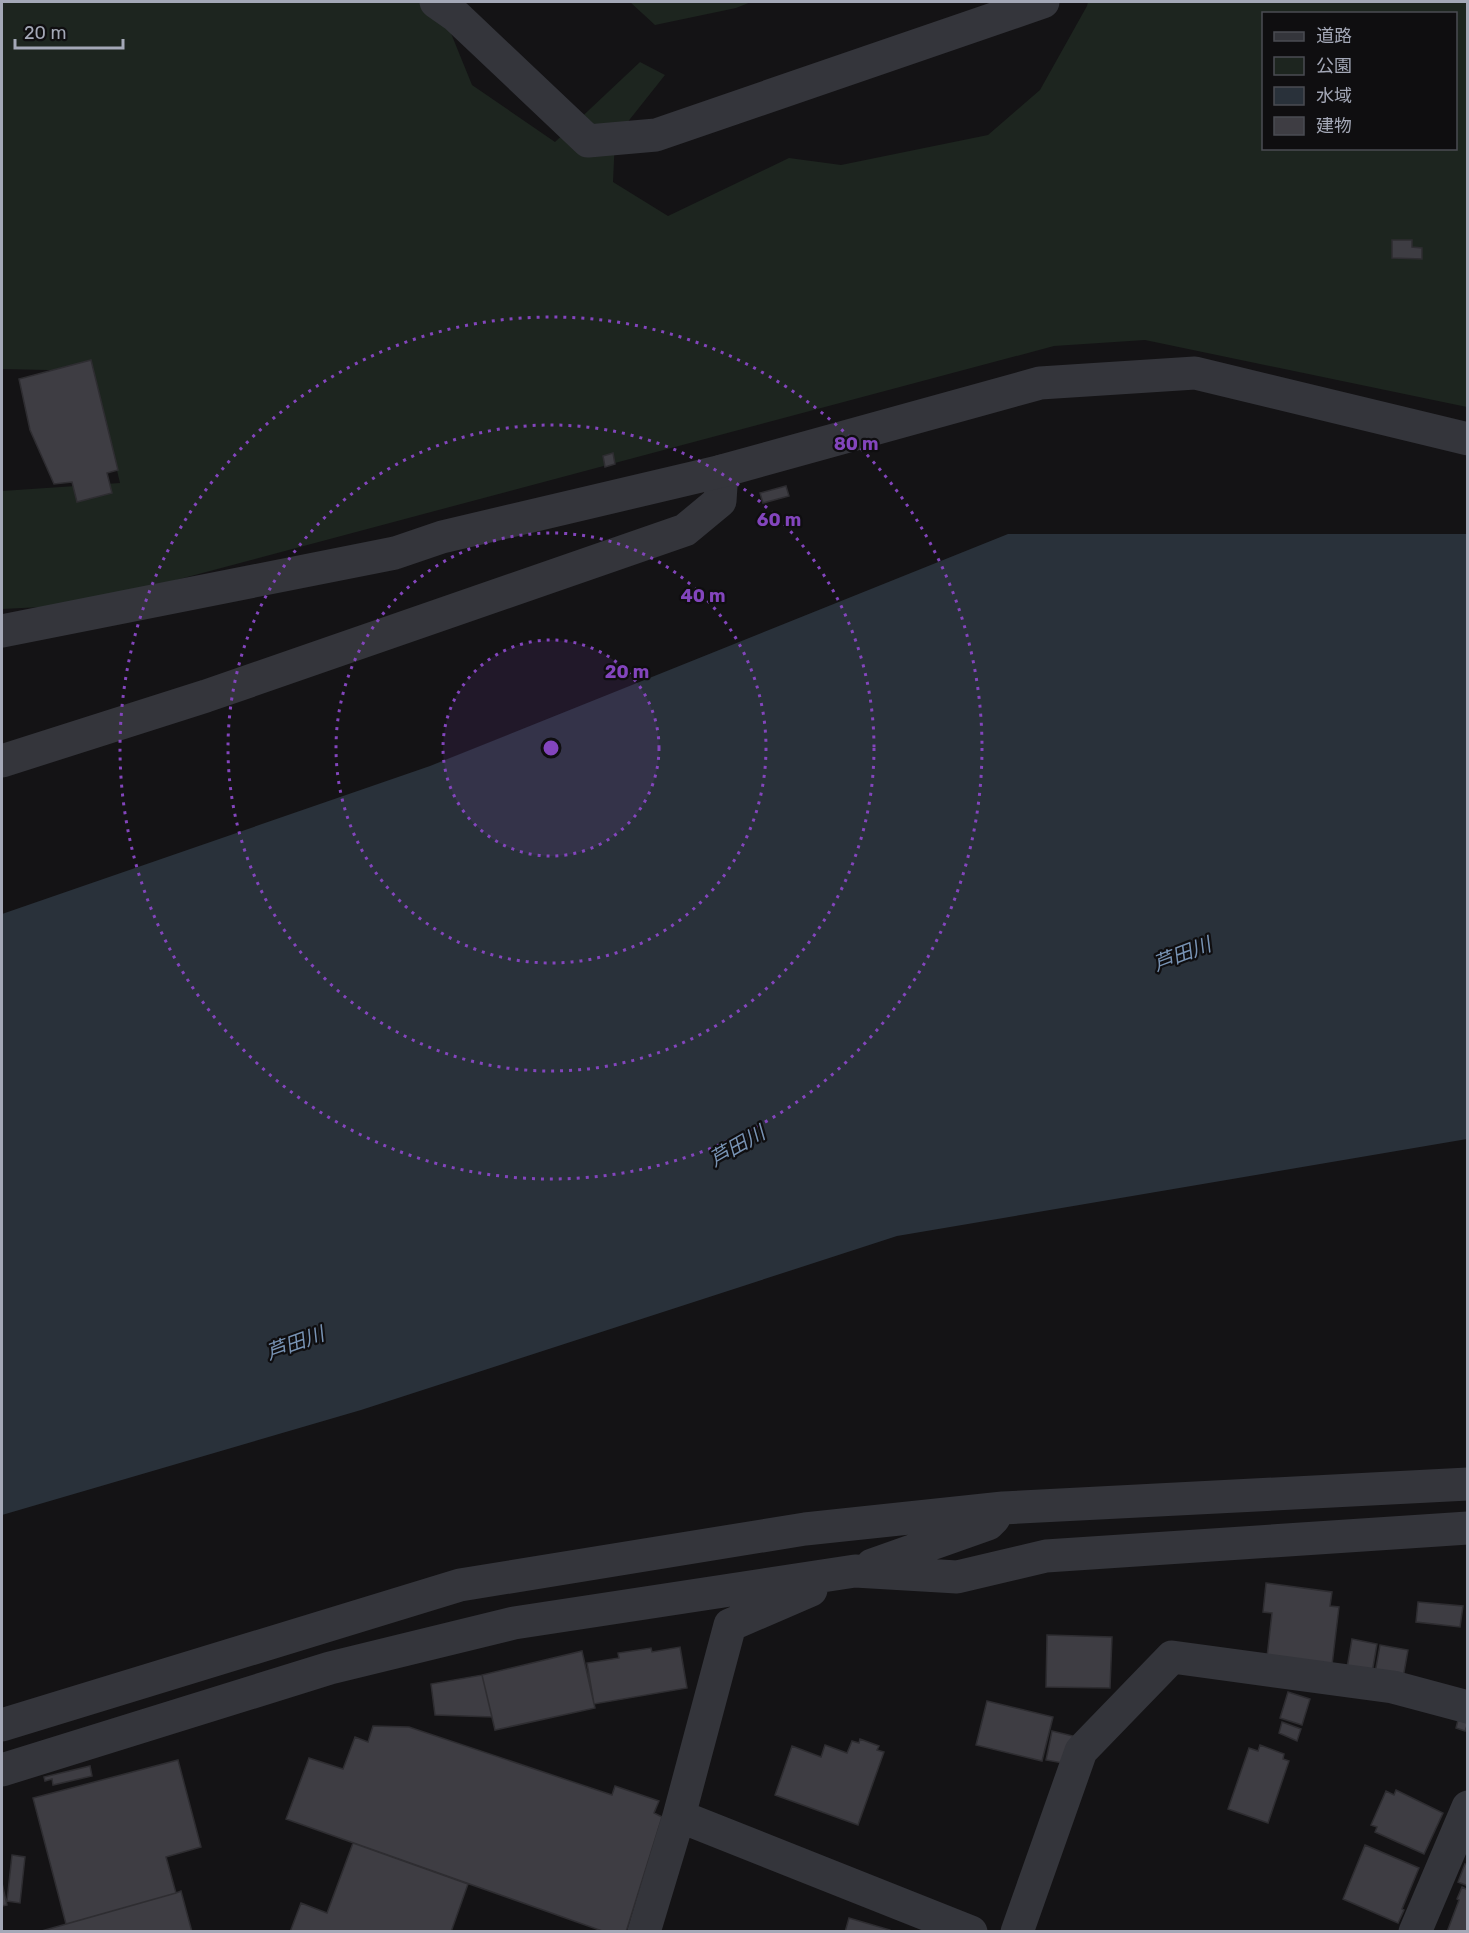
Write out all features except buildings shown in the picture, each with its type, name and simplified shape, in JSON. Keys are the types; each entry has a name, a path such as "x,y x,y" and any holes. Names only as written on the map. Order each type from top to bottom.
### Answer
{"street":[{"path":"436,2 456,16 588,141 656,135 1043,2"},
{"path":"2,631 394,553 442,537 722,471 1040,383 1195,374 1467,440"},
{"path":"2,761 206,696 685,530 720,501 722,471"},
{"path":"2,1725 460,1585 805,1529 1003,1508 1467,1484"},
{"path":"644,1932 679,1816 730,1624 855,1571 988,1524 1003,1508"},
{"path":"2,1770 330,1668 514,1623 855,1571 957,1577 1046,1556 1467,1528"},
{"path":"1017,1932 1081,1751 1172,1657 1393,1687 1467,1707"},
{"path":"1415,1932 1467,1807"},
{"path":"679,1816 971,1932"}],"green space":[{"path":"2,2 465,2 446,21 472,85 555,142 640,62 665,75 615,138 613,182 668,216 789,158 841,165 988,135 1040,90 1088,2 1467,2 1467,407 1145,340 1054,346 82,605 2,609 2,491 120,483 93,371 2,369"},
{"path":"630,2 751,2 736,8 655,25"}],"water":[{"name":"芦田川","path":"1008,534 1467,534 1467,1139 897,1236 361,1410 2,1515 2,914 430,766"}]}
